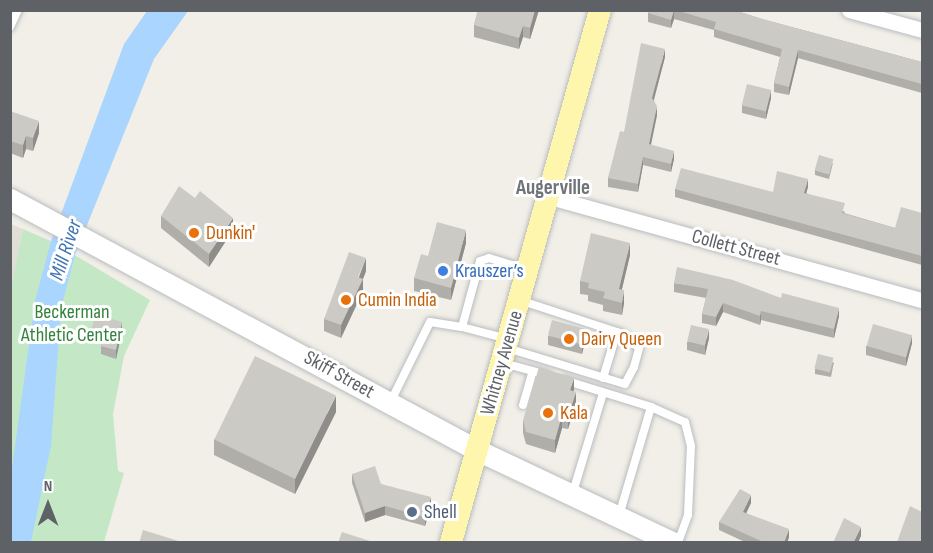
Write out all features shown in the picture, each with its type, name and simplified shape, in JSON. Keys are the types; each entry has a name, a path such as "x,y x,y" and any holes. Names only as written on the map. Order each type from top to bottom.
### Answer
{"main road":[{"name":"Whitney Avenue","path":"451,543 550,197 600,10"},
{"name":"Skiff Street","path":"10,199 94,241 477,450 672,543"}],"street":[{"path":"849,10 922,30"},
{"name":"Collett Street","path":"550,197 922,300"}],"lane":[{"path":"10,27 18,10"},
{"path":"462,327 483,259 529,270"},
{"path":"506,350 625,384 634,367 639,348 636,342 617,332 520,300"},
{"path":"390,402 430,322 462,327 506,350 533,371 651,407 685,422 691,446 688,515 678,543"},
{"path":"603,378 617,332"},
{"path":"523,405 533,371"},
{"path":"572,495 603,393"},
{"path":"619,517 651,407"}],"shaded area":[{"path":"11,224 23,229 11,294"}],"green space":[{"name":"Beckerman Athletic Center","path":"23,229 53,242 150,300 124,356 113,414 118,471 124,473 104,542 11,542 10,294"}],"water":[{"name":"Mill River","path":"147,11 188,11 154,59 75,255 61,309 51,446 31,542 11,542 11,475 35,301 51,241 124,44"}],"building":[{"path":"478,10 535,10 530,28 523,26 519,38 474,25"},
{"path":"648,10 674,10 671,20 648,13"},
{"path":"675,10 734,10 922,62 922,84 798,50 789,87 774,83 782,49 714,29 716,22"},
{"path":"641,43 665,49 652,98 657,106 649,144 674,151 671,164 643,157 638,184 608,178 620,131 624,132"},
{"path":"747,84 771,90 766,111 742,105"},
{"path":"10,111 39,121 33,138 26,136 23,145 10,141"},
{"path":"819,155 833,159 829,175 815,170"},
{"path":"681,168 773,192 777,171 808,179 804,193 845,203 842,213 895,228 901,207 922,213 922,256 675,189"},
{"path":"179,186 195,198 200,191 233,218 209,254 161,216"},
{"path":"437,222 466,230 451,288 414,278 421,254 428,256"},
{"path":"591,233 630,243 619,289 624,290 622,303 603,298 605,292 588,288 589,283 580,281"},
{"path":"349,252 366,258 358,277 363,279 341,325 324,319"},
{"path":"677,267 733,280 781,298 782,293 839,308 834,329 761,311 760,316 723,303 716,317 702,314 708,289 674,283"},
{"path":"96,314 122,322 116,350 101,346 105,334 91,330"},
{"path":"552,320 586,329 582,345 548,335"},
{"path":"873,324 912,335 906,357 867,346"},
{"path":"691,325 709,329 705,346 687,342"},
{"path":"818,354 834,358 830,372 814,369"},
{"path":"255,356 336,395 295,479 214,440"},
{"path":"539,367 574,378 570,390 576,392 568,417 562,415 555,440 526,432 523,420"},
{"path":"375,466 381,484 431,497 425,517 385,506 365,513 352,474"},
{"path":"740,489 751,495 743,512 789,529 784,543 760,543 761,541 719,522"},
{"path":"910,506 922,512 922,543 897,542"},
{"path":"844,518 861,527 853,543 833,543"},
{"path":"143,530 185,543 139,543"},
{"path":"342,532 376,543 338,543"}],"place":[{"name":"Dunkin'","path":"194,233"},
{"name":"Krauszer’s","path":"443,271"},
{"name":"Cumin India","path":"346,300"},
{"name":"Dairy Queen","path":"569,339"},
{"name":"Kala","path":"548,413"},
{"name":"Shell","path":"412,512"}],"district":[{"name":"Augerville","path":"553,188"}]}
